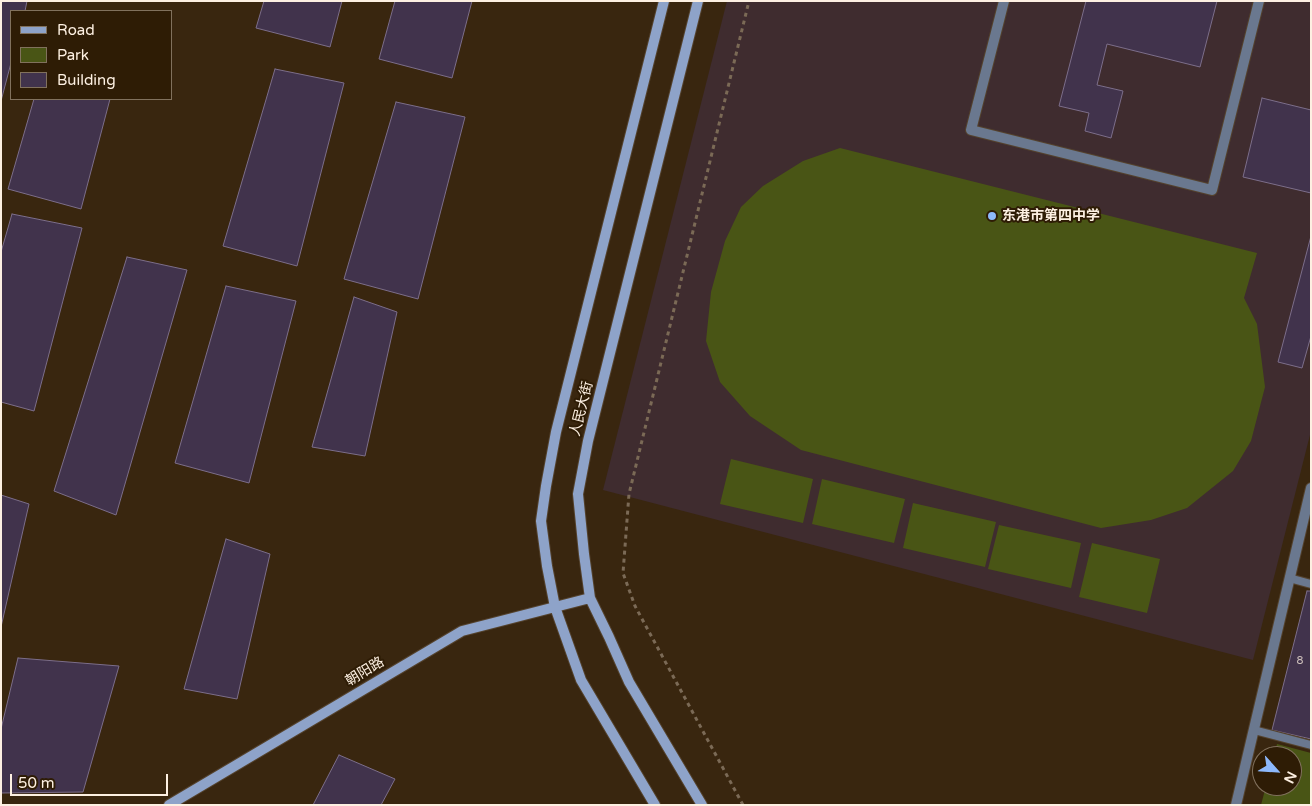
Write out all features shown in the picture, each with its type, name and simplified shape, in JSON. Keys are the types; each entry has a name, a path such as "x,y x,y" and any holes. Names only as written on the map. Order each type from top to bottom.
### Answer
{"main road":[{"name":"人民大街","path":"655,805 580,680 556,606 547,566 541,521 556,432 664,1"},
{"name":"人民大街","path":"698,1 588,441 578,494 590,598 628,682 702,805"},
{"name":"朝阳路","path":"169,805 462,631 590,598"}],"street":[{"path":"1004,1 971,130 1212,190 1260,1"},
{"path":"1236,805 1311,488"}],"lane":[{"path":"1289,578 1311,584"},
{"path":"1254,730 1311,745"}],"path":[{"path":"743,805 635,606 623,573 629,494 749,1"}],"shaded area":[{"name":"东港市第四中学","path":"727,1 1311,1 1311,431 1253,660 603,490"}],"green space":[{"path":"840,148 1257,253 1244,298 1257,324 1265,387 1251,441 1233,471 1187,508 1151,520 1101,528 801,450 750,416 720,382 706,341 711,292 725,241 741,207 763,186 803,161"},
{"path":"731,459 813,479 803,523 720,504"},
{"path":"822,479 905,499 894,543 812,524"},
{"path":"913,503 996,522 985,567 903,548"},
{"path":"999,525 1081,543 1071,588 988,569"},
{"path":"1092,543 1160,559 1147,613 1079,597"},
{"path":"1302,751 1311,753 1311,805 1261,805 1263,796 1302,796"}],"building":[{"path":"1,1 27,1 25,10 10,10 10,67 1,101"},
{"path":"264,1 342,1 330,47 256,28"},
{"path":"395,1 472,1 452,78 379,59"},
{"path":"1086,1 1217,1 1200,67 1107,44 1097,85 1123,91 1111,138 1085,131 1089,113 1059,106"},
{"path":"275,69 344,83 297,266 223,246"},
{"path":"1262,98 1311,110 1311,193 1243,177"},
{"path":"34,100 110,100 81,209 8,189"},
{"path":"396,102 465,117 418,299 344,279"},
{"path":"12,214 82,228 34,411 1,402 1,252"},
{"path":"1311,236 1311,336 1302,368 1278,362"},
{"path":"127,257 187,270 116,515 54,491"},
{"path":"226,286 296,301 249,483 175,463"},
{"path":"354,297 397,312 365,456 312,447"},
{"path":"1,495 29,504 1,627"},
{"path":"226,539 270,554 237,699 184,689"},
{"path":"1307,591 1311,591 1311,739 1272,730"},
{"path":"18,658 119,666 83,792 1,793 1,729"},
{"path":"339,755 395,779 381,805 313,805"}],"place":[{"name":"东港市第四中学","path":"992,216"}]}
